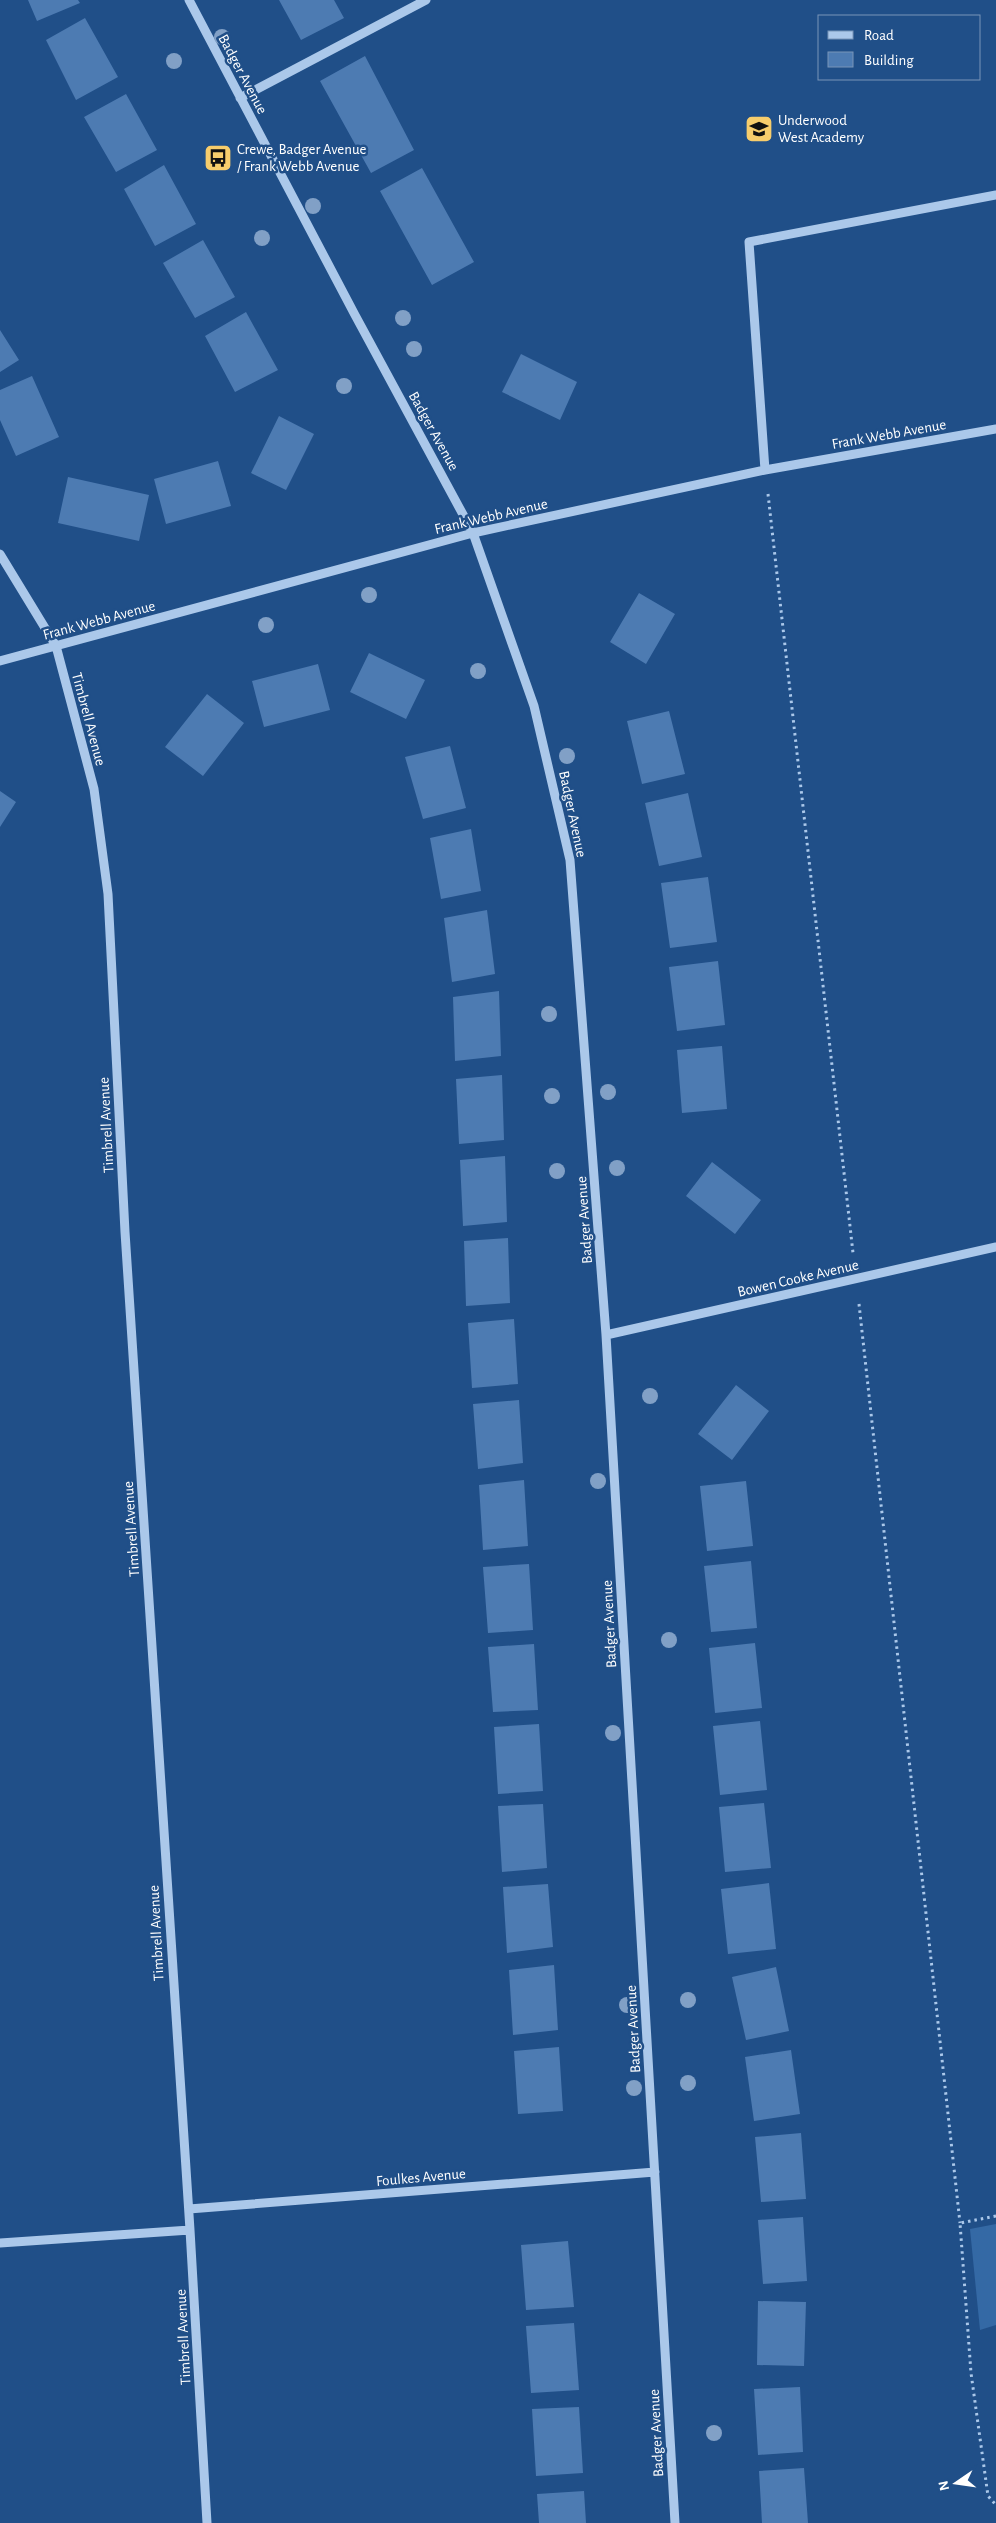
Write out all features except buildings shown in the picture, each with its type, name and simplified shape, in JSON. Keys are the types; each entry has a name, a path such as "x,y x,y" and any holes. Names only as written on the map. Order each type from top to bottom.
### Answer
{"street":[{"name":"Badger Avenue","path":"189,0 473,533 534,706 570,860 606,1335 675,2523"},
{"path":"240,98 426,0"},
{"path":"765,470 749,242 996,195"},
{"name":"Frank Webb Avenue","path":"0,661 473,533 765,470 996,432"},
{"name":"Timbrell Avenue","path":"0,554 56,646 94,789 108,894 124,1232 189,2209 207,2523"},
{"name":"Bowen Cooke Avenue","path":"606,1335 996,1247"},
{"name":"Foulkes Avenue","path":"189,2209 655,2172"},
{"path":"0,2243 190,2230"}],"path":[{"path":"765,470 960,2223 971,2373 988,2496 996,2505"},
{"path":"960,2223 996,2216"}],"shaded area":[{"path":"996,2224 996,2325 980,2330 970,2229"}],"place":[{"name":"Underwood West Academy","path":"759,129"},
{"name":"Crewe, Badger Avenue / Frank Webb Avenue","path":"218,158"}]}
